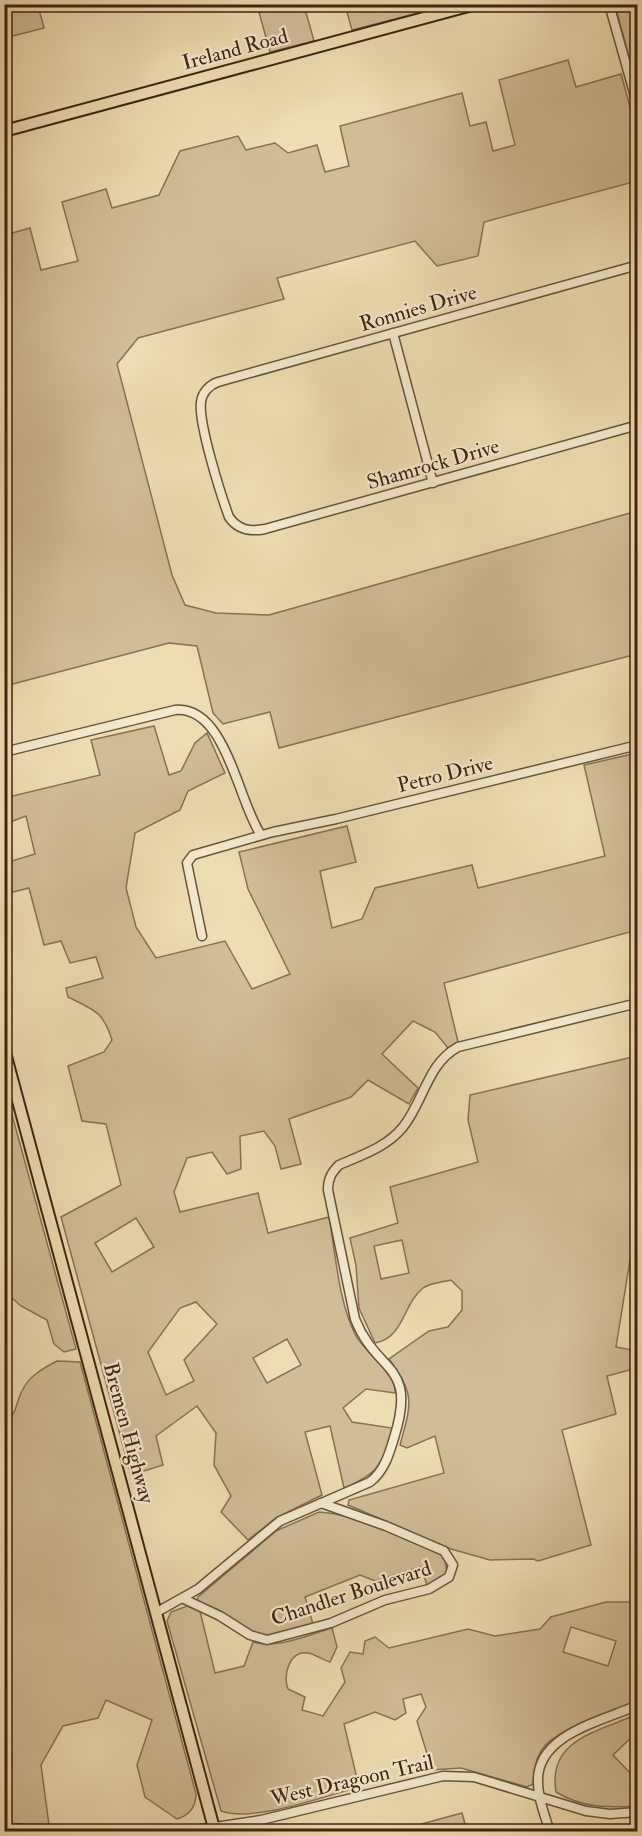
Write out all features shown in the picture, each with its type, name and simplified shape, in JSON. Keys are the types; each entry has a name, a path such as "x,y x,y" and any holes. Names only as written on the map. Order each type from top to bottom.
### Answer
{"main road":[{"name":"Ireland Road","path":"4,131 476,4"},
{"name":"Bremen Highway","path":"4,1049 215,1830"}],"street":[{"path":"609,4 638,107"},
{"name":"Ronnies Drive","path":"238,527 226,508 203,423 201,403 208,387 218,382 638,265"},
{"path":"393,333 433,483"},
{"name":"Shamrock Drive","path":"238,527 249,531 265,529 638,425"},
{"path":"4,752 175,710 192,711 203,718 219,739 250,816 261,835"},
{"name":"Petro Drive","path":"202,936 187,869 188,860 193,855 261,835 638,745"},
{"path":"157,1612 184,1599 268,1530 293,1514 370,1482 377,1476 388,1459 403,1404 399,1382 363,1335 355,1318 328,1190 331,1174 339,1165 382,1146 399,1131 410,1116 436,1066 453,1050 474,1041 638,1003"},
{"name":"Chandler Boulevard","path":"184,1599 214,1612 250,1635 267,1640 331,1623 385,1599 439,1585 449,1576 453,1566 444,1551 386,1526 321,1503"},
{"path":"550,1832 538,1779 540,1768 549,1750 557,1742 638,1705"},
{"name":"West Dragoon Trail","path":"182,1832 215,1830 443,1776 474,1777 586,1811 610,1814 638,1812"},
{"path":"4,1828 37,1832"}],"shaded area":[{"path":"5,4 38,5 44,28 5,38"},
{"path":"257,5 304,5 314,41 270,52"},
{"path":"345,5 433,5 434,9 352,30"},
{"path":"615,5 637,5 637,84 636,83"},
{"path":"568,60 576,87 621,74 637,132 637,181 484,222 478,256 437,266 415,241 277,278 284,299 138,338 117,364 172,575 185,605 216,613 269,615 637,511 637,654 279,748 270,712 223,724 213,713 197,646 169,643 5,686 5,235 30,228 41,270 78,261 62,202 106,189 112,208 159,195 180,151 238,136 246,150 275,143 288,153 317,145 325,172 349,166 340,126 462,93 470,126 486,122 493,151 515,145 499,80"},
{"path":"154,726 169,775 181,771 195,743 207,733 225,773 188,791 180,810 135,833 126,888 136,927 156,958 225,941 252,989 290,974 248,889 239,852 347,826 356,862 320,871 332,928 362,919 375,888 472,865 478,888 605,856 584,765 637,753 637,930 444,983 458,1042 448,1048 435,1032 413,1021 382,1054 418,1088 409,1104 368,1080 351,1097 289,1119 301,1164 281,1169 275,1146 264,1131 240,1136 241,1169 227,1174 212,1152 187,1158 174,1192 180,1212 258,1193 268,1233 329,1217 341,1293 350,1322 360,1342 386,1371 394,1386 395,1393 366,1389 343,1408 352,1422 392,1428 386,1451 378,1466 365,1478 344,1488 330,1426 305,1432 322,1495 276,1518 248,1540 221,1512 231,1496 214,1465 216,1433 197,1406 156,1436 163,1465 131,1475 61,1217 121,1185 106,1124 82,1121 68,1066 104,1052 112,1040 101,1017 68,997 66,988 103,978 96,957 70,963 61,941 44,945 29,888 5,894 5,863 35,854 26,816 5,824 4,798 100,775 91,740","holes":["136,1218 154,1247 112,1272 95,1243","196,1302 217,1324 184,1360 194,1381 166,1395 148,1352 180,1308","287,1339 301,1365 267,1383 253,1358"]},
{"path":"637,1056 637,1252 631,1254 616,1347 637,1351 637,1368 607,1376 616,1414 562,1430 591,1545 538,1561 533,1559 490,1560 451,1549 348,1505 349,1500 444,1473 435,1436 407,1448 400,1445 409,1400 404,1382 389,1359 429,1331 448,1327 462,1310 462,1291 451,1280 423,1288 416,1295 392,1335 375,1343 359,1308 356,1265 350,1238 398,1223 390,1187 478,1162 468,1120 470,1095","holes":["402,1240 409,1273 381,1279 374,1246"]},
{"path":"4,1089 76,1349 64,1352 54,1344 47,1320 21,1306 5,1292"},
{"path":"57,1361 80,1362 196,1794 191,1810 177,1819 145,1797 137,1765 152,1720 106,1700 98,1718 63,1726 41,1765 49,1825 5,1823 5,1423 16,1408 20,1394 29,1380"},
{"path":"319,1512 367,1523 444,1556 447,1572 439,1581 427,1585 421,1567 375,1581 360,1575 305,1597 313,1624 272,1636 252,1633 197,1601 198,1597 276,1531"},
{"path":"606,1602 637,1602 637,1701 558,1735 541,1751 534,1771 533,1784 527,1787 461,1768 432,1770 417,1721 426,1707 421,1694 403,1699 406,1713 395,1720 375,1712 344,1724 359,1787 289,1807 251,1814 221,1811 167,1621 171,1612 187,1606 200,1611 215,1673 244,1666 253,1642 273,1644 332,1628 337,1647 330,1662 308,1653 301,1653 292,1659 286,1677 288,1689 305,1697 302,1710 323,1716 345,1682 341,1668 350,1652 363,1654 365,1641 375,1637 389,1648 468,1629 495,1636 540,1629 551,1617","holes":["571,1627 616,1641 608,1666 563,1652"]},
{"path":"637,1714 637,1732 613,1755 633,1776 637,1772 637,1806 595,1806 556,1792 555,1774 568,1748 593,1732"},
{"path":"462,1813 467,1831 396,1831"}]}
